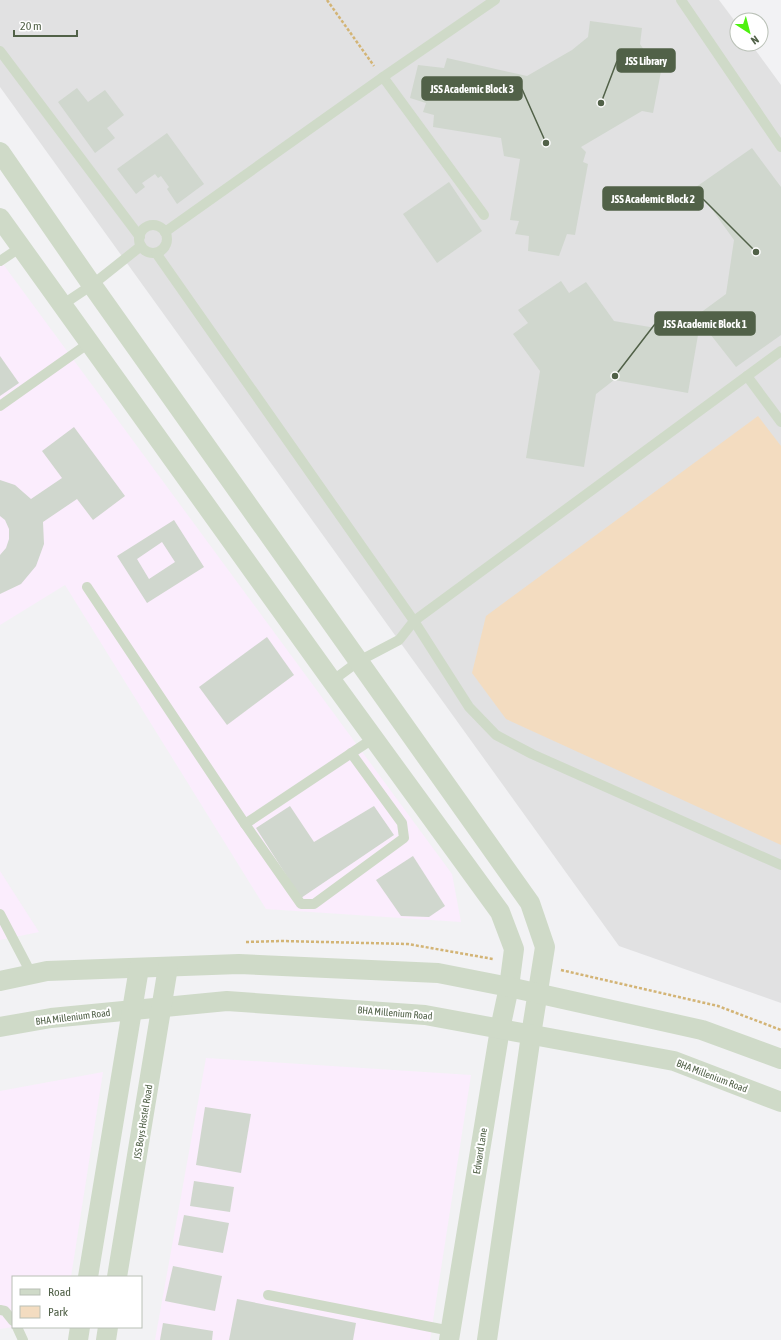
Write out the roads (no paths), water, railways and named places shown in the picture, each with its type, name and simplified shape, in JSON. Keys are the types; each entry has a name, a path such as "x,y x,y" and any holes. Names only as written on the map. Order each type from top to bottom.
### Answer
{"street":[{"path":"0,152 92,285 530,903 545,947 487,1340"},
{"name":"Edward Lane","path":"0,218 332,681 500,912 514,949 509,987 500,1029 450,1336"},
{"path":"0,981 47,971 239,964 438,973 509,987 538,995 702,1030 781,1059"},
{"name":"JSS Boys Hostel Road","path":"117,1276 168,966"},
{"path":"88,1276 139,968"},
{"name":"BHA Millenium Road","path":"0,1027 51,1018 227,1001 425,1015 674,1062 781,1102"},
{"path":"78,1340 80,1328"},
{"path":"106,1340 108,1328"}],"lane":[{"path":"165,232 383,77 495,0"},
{"path":"681,0 781,147"},
{"path":"0,51 140,241 147,252 156,253 163,249 167,241 165,232 158,227 148,226 141,232 140,241 92,285 62,305"},
{"path":"383,77 484,215"},
{"path":"0,261 21,247"},
{"path":"156,253 414,621 469,707 496,735 532,754 781,865"},
{"path":"0,406 89,343"},
{"path":"332,681 359,661 399,640 414,621 781,352"},
{"path":"747,376 781,422"},
{"path":"87,587 245,824 301,904 314,904 404,838 402,823 351,753"},
{"path":"245,824 374,738"},
{"path":"0,914 32,975"},
{"path":"268,1295 450,1336"},
{"path":"0,1310 5,1311 12,1320"},
{"path":"18,1328 23,1340"}],"place":[{"name":"JSS Library","path":"601,103"},
{"name":"JSS Academic Block 3","path":"546,143"},
{"name":"JSS Academic Block 2","path":"756,252"},
{"name":"JSS Academic Block 1","path":"615,376"}]}
